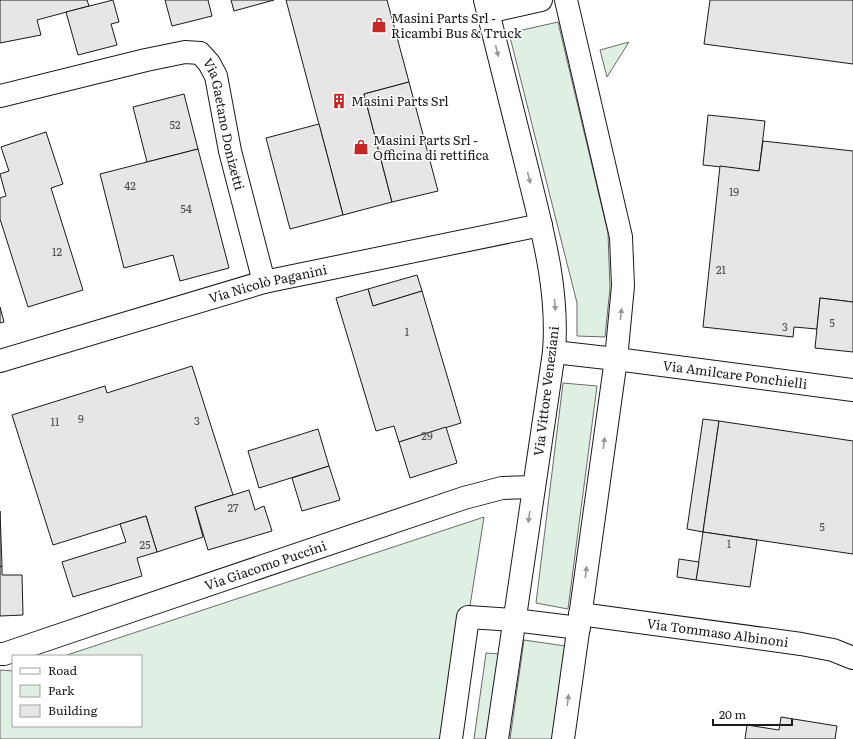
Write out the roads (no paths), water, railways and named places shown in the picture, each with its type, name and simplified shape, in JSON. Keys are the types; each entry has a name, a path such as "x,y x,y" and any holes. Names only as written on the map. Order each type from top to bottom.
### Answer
{"street":[{"path":"486,6 542,0"},
{"path":"563,739 616,359 623,286 621,237 566,0"},
{"name":"Via Vittore Veneziani","path":"486,6 541,225 556,307 554,352 497,739"},
{"name":"Via Gaetano Donizetti","path":"0,96 146,60 185,52 200,53 209,63 216,76 230,151 264,282"},
{"name":"Via Nicolò Paganini","path":"0,361 264,282 541,225"},
{"name":"Via Amilcare Ponchielli","path":"554,352 853,390"},
{"name":"Via Giacomo Puccini","path":"0,654 4,654 464,498 502,488 534,487"},
{"name":"Via Tommaso Albinoni","path":"451,739 468,618 579,621 801,644 833,650 853,658"}],"place":[{"name":"Masini Parts Srl - Ricambi Bus & Truck","path":"379,25"},
{"name":"Masini Parts Srl","path":"339,101"},
{"name":"Masini Parts Srl - Officina di rettifica","path":"361,147"}]}
